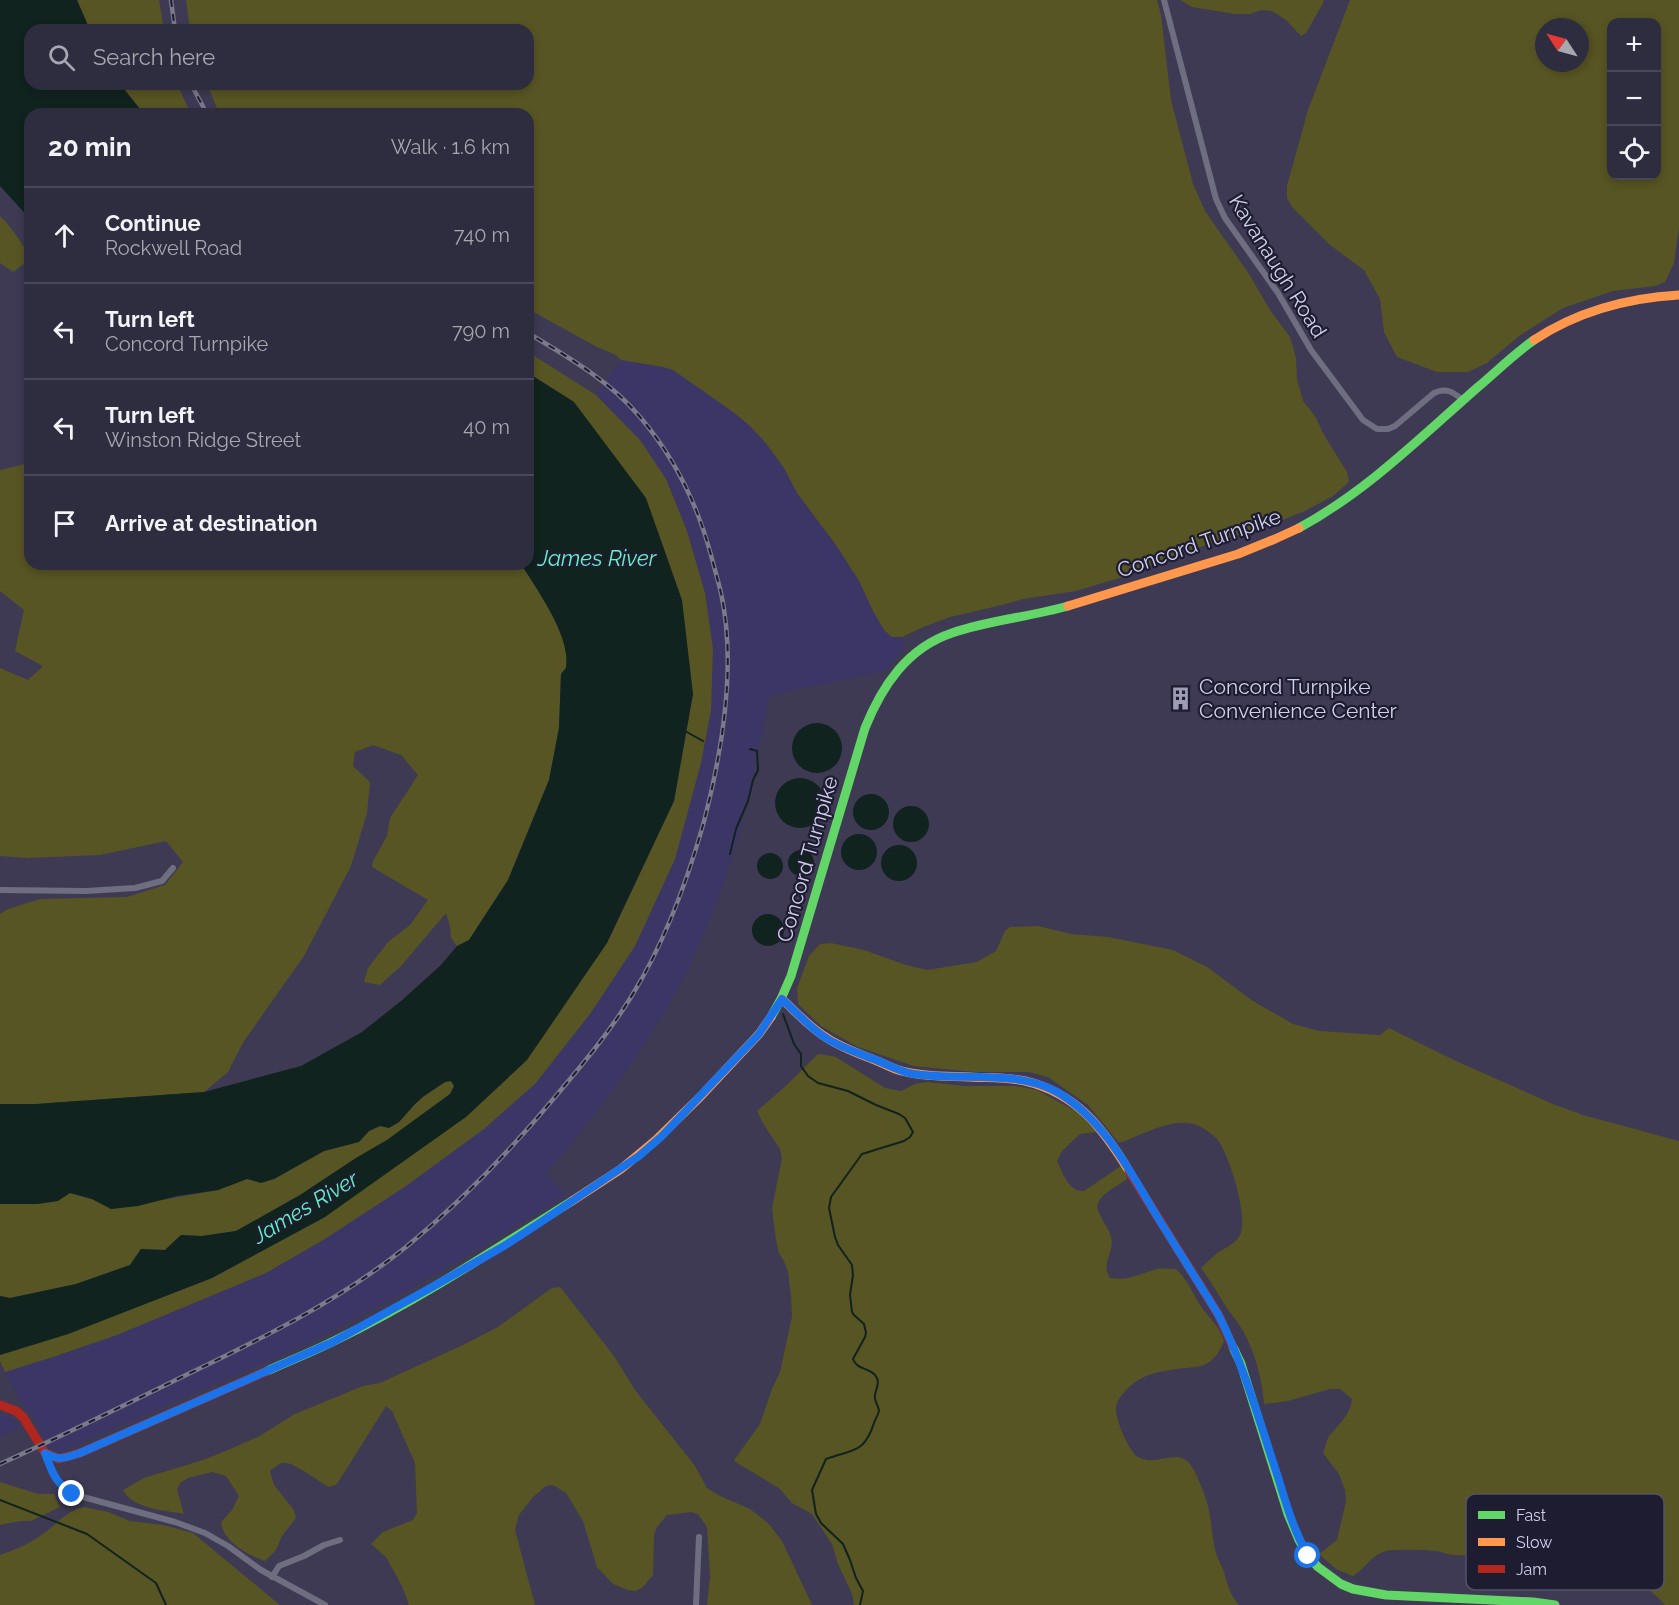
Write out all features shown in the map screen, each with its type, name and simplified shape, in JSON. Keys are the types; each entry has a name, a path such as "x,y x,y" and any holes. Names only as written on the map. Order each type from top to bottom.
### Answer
{"street":[{"name":"Kavanaugh Road","path":"1164,0 1216,199 1225,218 1278,293 1328,375 1363,420 1377,429 1388,429 1395,426 1440,390 1451,391 1463,400"},
{"name":"Concord Turnpike","path":"45,1453 59,1459 80,1453 297,1359 368,1324 504,1246 630,1162 662,1136 759,1034 782,999 808,923 874,704 896,670 929,643 950,633 1059,609 1198,567 1293,531 1365,487 1463,400 1544,333 1594,309 1640,298 1679,296"},
{"path":"0,890 86,891 135,888 162,881 173,868"},
{"path":"782,999 826,1038 902,1071 921,1075 1024,1081 1055,1091 1092,1119 1126,1166 1226,1329 1240,1364 1288,1514 1299,1540 1318,1568 1341,1584 1353,1589 1386,1595 1555,1605"},
{"path":"0,1405 16,1411 23,1417 45,1453 54,1476 72,1494 175,1522 205,1533 272,1577 325,1605"},
{"path":"696,1605 699,1537"},
{"path":"272,1577 279,1566 340,1540"}],"shaded area":[{"path":"77,0 159,0 163,24 87,24"},
{"path":"186,0 1157,0 1161,15 1171,100 1193,184 1205,211 1290,337 1303,401 1315,416 1347,472 1349,482 1333,496 1305,511 1265,527 1174,555 1126,576 1076,591 1023,599 950,617 902,637 892,637 884,630 859,581 836,545 797,493 784,468 750,426 673,370 621,360 616,355 534,312 534,108 217,108 210,90 534,90 534,24 189,24"},
{"path":"1180,0 1324,0 1306,33 1301,36 1286,20 1272,11 1261,10 1250,14 1235,14 1192,7"},
{"path":"1350,0 1679,0 1679,228 1674,263 1665,282 1655,286 1613,291 1563,308 1519,336 1487,363 1468,372 1437,372 1397,357 1384,332 1380,299 1364,270 1330,245 1292,207 1287,198 1287,186 1308,110"},
{"path":"125,90 180,90 188,108 139,108"},
{"path":"0,216 24,247 24,264 13,272 0,263"},
{"path":"534,356 596,395 640,440 666,479 687,531 705,593 713,649 711,710 701,763 675,859 635,946 590,1014 535,1084 484,1129 406,1186 325,1239 266,1273 117,1335 5,1372 0,1355 68,1334 212,1278 325,1217 607,943 674,801 693,694 574,402 534,377"},
{"path":"621,360 673,370 750,426 784,468 797,493 836,545 859,581 884,630 892,637 902,637 905,647 885,671 770,695 747,804 730,864 711,916 687,972 660,1020 597,1111 546,1174 566,1195 462,1259 313,1341 62,1451 55,1450 47,1445 34,1418 24,1407 5,1372 117,1335 266,1273 325,1239 535,1084 590,1014 635,946 701,763 711,710 713,649 705,593 687,531 666,479 596,395"},
{"path":"24,464 24,570 525,570 548,608 564,643 566,668 561,674 559,728 549,780 508,880 469,940 457,946 451,938 446,913 401,966 380,985 364,982 368,968 388,942 410,925 428,900 372,867 387,836 390,818 418,775 401,755 373,745 355,752 353,766 370,782 367,813 351,866 304,956 244,1041 228,1072 204,1092 36,1104 0,1104 0,914 8,909 40,899 127,897 165,885 183,862 166,841 100,855 27,858 0,856 0,668 28,680 43,666 15,651 24,610 0,591 0,470"},
{"path":"1038,926 1071,934 1108,937 1173,950 1207,967 1253,1001 1293,1024 1319,1031 1380,1035 1389,1028 1553,1104 1583,1115 1679,1141 1679,1605 1665,1605 1649,1590 1664,1590 1664,1494 1466,1494 1466,1555 1452,1555 1439,1551 1390,1550 1376,1556 1353,1576 1336,1569 1319,1554 1337,1540 1346,1501 1345,1490 1339,1474 1323,1453 1328,1438 1346,1415 1352,1399 1340,1389 1330,1389 1288,1401 1264,1404 1262,1385 1247,1339 1201,1268 1235,1241 1240,1235 1242,1226 1240,1201 1232,1171 1217,1139 1197,1125 1180,1123 1162,1126 1119,1143 1088,1105 1048,1077 1028,1072 974,1072 914,1066 858,1047 821,1026 798,1004 797,988 809,956 820,944 831,943 864,950 927,970 977,962 996,951 1005,931 1010,927"},
{"path":"817,1055 836,1057 885,1088 901,1091 915,1084 927,1082 965,1086 1016,1086 1037,1090 1077,1112 1097,1132 1080,1134 1062,1151 1057,1161 1070,1185 1084,1191 1121,1166 1125,1169 1127,1179 1103,1196 1097,1206 1112,1242 1106,1268 1110,1278 1128,1278 1157,1269 1176,1269 1217,1327 1224,1341 1217,1355 1204,1365 1158,1372 1135,1382 1118,1402 1116,1413 1118,1420 1123,1435 1138,1457 1145,1460 1181,1458 1192,1467 1208,1506 1217,1556 1231,1594 1239,1605 854,1605 852,1594 838,1564 832,1544 812,1514 792,1503 779,1488 734,1460 760,1424 780,1372 792,1316 788,1272 779,1253 772,1208 782,1158 780,1149 757,1111"},
{"path":"451,1081 454,1086 450,1094 387,1140 300,1195 236,1231 202,1236 181,1235 165,1250 141,1249 130,1265 76,1284 10,1298 0,1296 0,1204 37,1204 57,1201 70,1193 92,1199 112,1209 218,1190 247,1179 274,1179 324,1151 359,1142 369,1131 380,1126 389,1128 399,1122 424,1096 445,1082"},
{"path":"560,1287 614,1356 635,1390 695,1466 707,1488 750,1509 768,1523 782,1541 812,1605 707,1605 710,1577 707,1527 698,1514 691,1512 667,1515 657,1527 654,1535 653,1575 643,1587 636,1591 613,1584 597,1567 583,1521 566,1493 553,1485 546,1486 533,1497 519,1515 515,1530 535,1605 409,1605 402,1586 386,1557 371,1544 383,1532 413,1520 417,1513 415,1463 392,1411 386,1406 337,1484 329,1487 299,1468 286,1463 270,1471 274,1485 294,1510 296,1518 282,1536 276,1550 265,1561 237,1547 226,1536 221,1522 232,1510 239,1496 226,1476 212,1472 188,1478 180,1483 177,1490 184,1514 141,1505 123,1490 144,1478 206,1459 235,1447 258,1437 295,1414 363,1386 380,1383 463,1345 498,1327 552,1288"},
{"path":"0,1414 11,1417 20,1427 0,1437"},
{"path":"0,1482 38,1494 54,1494 60,1507 31,1521 0,1525"},
{"path":"84,1507 108,1512 130,1521 163,1525 193,1533 280,1605 0,1605 0,1555 30,1542 66,1515"}],"water":[{"path":"0,0 77,0 87,24 24,24 24,90 125,90 139,108 24,108 24,212 0,186"},
{"name":"James River","path":"534,377 574,402 646,498 682,600 693,694 674,801 607,943 527,1060 466,1117 325,1217 212,1278 68,1334 0,1355 0,1296 10,1298 76,1284 130,1265 141,1249 165,1250 181,1235 202,1236 236,1231 300,1195 387,1140 450,1094 454,1086 451,1081 445,1082 424,1096 399,1122 389,1128 380,1126 369,1131 359,1142 324,1151 274,1179 261,1183 247,1179 218,1190 111,1209 92,1199 70,1193 58,1201 37,1204 0,1204 0,1104 36,1104 204,1092 301,1066 362,1032 440,966 457,946 469,940 508,880 549,780 559,728 561,674 566,668 566,656 560,632 525,570 534,570"},
{"path":"812,723 822,723 835,730 842,743 842,753 835,766 822,773 812,773 803,769 796,762 792,753 792,743 796,734 803,727"},
{"path":"795,778 805,778 818,785 825,798 825,808 818,821 805,828 795,828 786,824 779,817 775,808 775,798 779,789 786,782"},
{"path":"871,794 884,799 889,812 884,825 871,830 858,825 853,812 858,799"},
{"path":"911,806 923,812 929,824 923,836 911,842 899,836 893,824 899,812"},
{"path":"859,834 872,839 877,852 872,865 859,870 846,865 841,852 846,839"},
{"path":"899,845 912,850 917,863 912,876 899,881 886,876 881,863 886,850"},
{"path":"801,850 810,854 814,863 810,872 801,876 792,872 788,863 792,854"},
{"path":"770,853 779,857 783,866 779,875 770,879 761,875 757,866 761,857"},
{"path":"768,914 779,919 784,930 779,941 768,946 757,941 752,930 757,919"}],"waterway":[{"path":"685,731 703,741"},
{"path":"730,854 736,829 758,770 757,751 750,749"},
{"path":"783,1014 794,1044 801,1054 801,1066 808,1076 818,1083 848,1091 899,1114 905,1118 913,1132 904,1141 862,1154 831,1197 829,1208 838,1245 852,1265 850,1295 852,1312 864,1324 866,1333 853,1359 855,1363 872,1372 877,1378 875,1398 879,1410 870,1433 862,1445 826,1459 812,1490 816,1514 821,1523 843,1544 863,1591 860,1605"},
{"path":"0,1500 87,1534 156,1583 166,1605"}],"railway":[{"path":"171,0 174,24"},
{"path":"194,90 204,108"},
{"path":"0,1464 213,1362 299,1318 354,1285 406,1247 484,1175 575,1073 623,1010 664,935 689,870 703,825 716,769 725,709 728,650 721,593 692,499 674,465 653,433 628,404 602,381 534,337"}],"traffic: fast":[{"path":"1299,528 1370,480 1534,340"},
{"path":"771,1017 791,976 865,728 888,683 898,670 922,648 952,633 1068,606"},
{"path":"267,1371 365,1326 455,1274 572,1201"},
{"path":"1233,1347 1241,1364 1288,1514 1308,1556 1318,1567 1341,1584 1353,1589 1386,1595 1555,1605"}],"traffic: slow":[{"path":"1534,340 1568,321 1604,308 1641,299 1679,295"},
{"path":"1068,606 1238,554 1299,528"},
{"path":"782,999 809,1025 833,1042 895,1069 927,1075 1025,1081 1059,1094 1073,1103 1098,1127 1129,1171"},
{"path":"572,1201 621,1169 656,1140 759,1034 771,1017"}],"traffic: jam":[{"path":"1129,1171 1218,1314 1233,1347"},
{"path":"0,1405 16,1411 23,1417 45,1453 59,1459 80,1453 267,1371"}],"place":[{"name":"Concord Turnpike Convenience Center","path":"1181,698"}],"route":[{"path":"72,1494 54,1476 45,1453 59,1459 80,1453 297,1359 368,1324 504,1246 639,1156 662,1136 759,1034 782,999 826,1038 902,1071 914,1074 1024,1081 1055,1091 1092,1119 1126,1166 1218,1314 1229,1336 1278,1477 1288,1514 1308,1556"}]}
